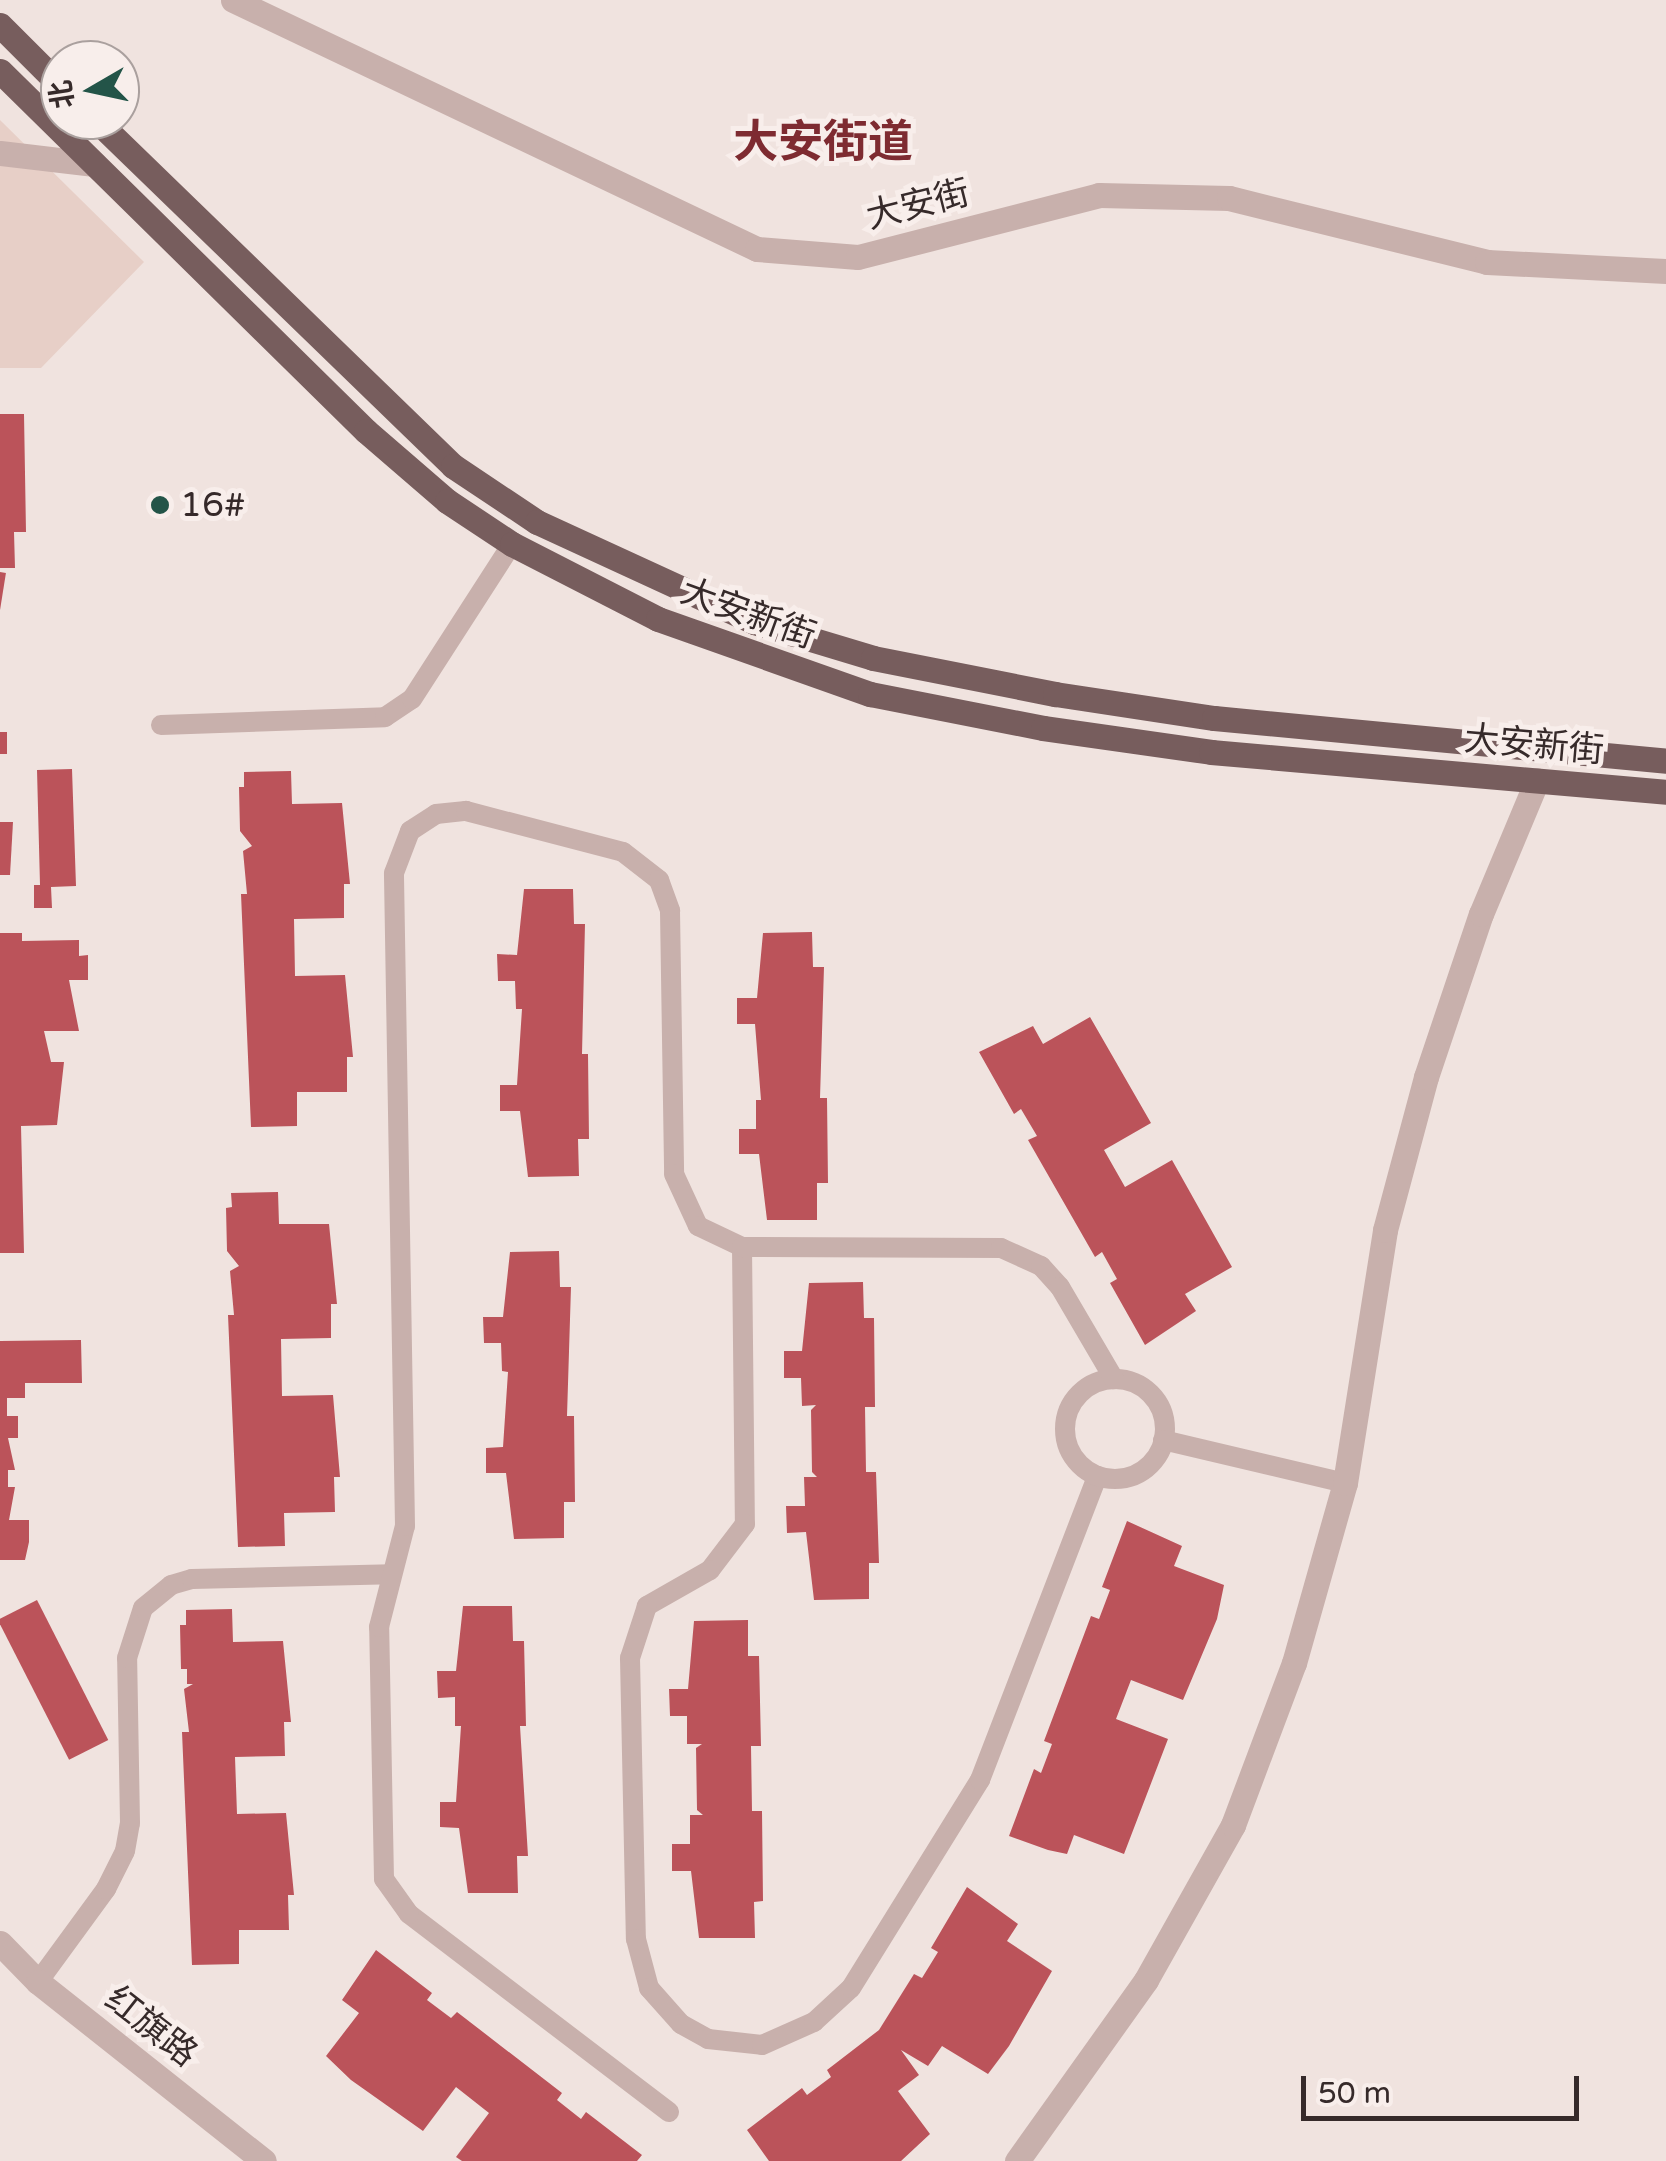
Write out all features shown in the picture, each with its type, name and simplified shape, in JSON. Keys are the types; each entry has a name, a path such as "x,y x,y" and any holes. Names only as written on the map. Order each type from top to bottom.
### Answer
{"main road":[{"path":"0,25 40,64"},
{"name":"大安新街","path":"0,71 366,430 447,501 512,544 658,619 870,694 1211,752 1666,792"},
{"name":"大安新街","path":"117,140 453,466 537,522 754,622 873,658 1055,694 1214,718 1666,761"}],"street":[{"name":"大安街","path":"233,0 757,249 858,257 1100,195 1228,198 1488,262 1666,271"},
{"path":"0,153 94,164"},
{"path":"1017,2161 1146,1980 1233,1825 1294,1663 1344,1482 1385,1230 1426,1077 1481,914 1537,780"},
{"name":"红旗路","path":"0,1943 38,1982 264,2161"}],"lane":[{"path":"162,725 385,717 412,699 512,544"},
{"path":"669,2112 390,1893 382,1866 379,1627 404,1526 394,874 410,831 436,814 466,811 623,852 650,868 670,911 678,1191 698,1226 742,1247 1001,1248 1041,1266 1060,1287 1114,1379 1154,1397 1164,1440 1146,1469 1114,1479 1097,1476 1072,1454 1066,1420 1082,1391 1114,1379"},
{"path":"742,1247 745,1524 710,1570 647,1606 630,1658 636,1938 649,1988 681,2024 708,2039 762,2044 814,2022 852,1988 980,1780 1097,1476"},
{"path":"1164,1440 1344,1482"},
{"path":"38,1982 106,1890 125,1852 130,1823 127,1658 143,1608 172,1585 192,1579 391,1574"}],"shaded area":[{"path":"0,120 144,262 41,368 0,368"}],"building":[{"path":"0,414 24,414 26,532 14,532 15,568 0,568"},
{"path":"0,572 6,573 0,610"},
{"path":"0,732 7,732 7,754 0,754"},
{"path":"72,769 76,886 51,887 52,908 34,908 34,885 40,885 37,770"},
{"path":"291,771 292,804 342,803 350,884 344,884 344,918 294,919 295,976 345,975 353,1057 347,1057 347,1092 297,1092 297,1126 251,1127 241,894 247,894 243,851 252,846 240,831 239,787 244,787 244,772"},
{"path":"0,822 13,822 10,875 0,875"},
{"path":"524,889 573,889 574,924 585,924 582,1054 588,1054 589,1139 578,1139 579,1176 528,1177 520,1111 500,1111 500,1085 517,1085 522,1009 516,1009 515,981 498,981 497,954 517,955"},
{"path":"812,932 813,967 824,967 820,1098 827,1098 828,1183 817,1183 817,1220 767,1220 759,1154 739,1154 739,1129 756,1129 756,1100 761,1100 755,1024 737,1024 737,998 757,998 763,933"},
{"path":"0,933 22,933 22,941 79,940 79,956 88,955 88,980 69,980 79,1031 44,1031 51,1062 64,1062 57,1125 21,1126 24,1253 0,1253"},
{"path":"1090,1017 1151,1123 1104,1150 1125,1187 1172,1160 1232,1267 1185,1294 1196,1311 1145,1345 1110,1283 1117,1279 1102,1252 1095,1257 1028,1140 1037,1136 1021,1109 1014,1114 979,1052 1033,1026 1043,1044"},
{"path":"278,1192 279,1224 329,1224 337,1304 331,1304 331,1338 281,1339 282,1396 333,1395 340,1477 334,1477 335,1512 284,1513 285,1546 238,1547 228,1315 234,1315 230,1271 239,1266 227,1251 226,1208 232,1207 231,1193"},
{"path":"559,1251 560,1287 571,1287 567,1416 574,1416 575,1502 564,1502 564,1538 514,1539 506,1473 486,1473 486,1448 503,1447 508,1372 502,1371 501,1343 484,1343 483,1317 503,1317 510,1252"},
{"path":"863,1282 864,1318 874,1318 875,1407 865,1407 866,1472 876,1472 879,1563 869,1563 869,1599 814,1600 806,1532 787,1533 786,1506 805,1506 804,1477 817,1477 812,1472 811,1410 816,1405 802,1406 801,1378 784,1378 784,1351 802,1351 809,1283"},
{"path":"81,1340 82,1383 25,1383 25,1398 7,1398 7,1416 18,1416 18,1438 8,1438 15,1470 8,1470 8,1487 15,1487 9,1520 29,1520 29,1542 25,1560 0,1560 0,1341"},
{"path":"1127,1521 1182,1546 1174,1566 1224,1585 1217,1619 1183,1700 1131,1680 1116,1719 1168,1739 1124,1854 1074,1835 1067,1854 1009,1836 1034,1769 1041,1773 1052,1744 1044,1741 1091,1616 1099,1619 1110,1590 1102,1587"},
{"path":"37,1600 108,1740 69,1760 0,1624 0,1619"},
{"path":"463,1606 512,1606 513,1641 524,1641 526,1726 520,1726 528,1856 517,1856 518,1893 468,1893 459,1828 440,1827 440,1802 456,1802 461,1726 455,1726 455,1697 438,1698 437,1671 456,1671"},
{"path":"232,1609 233,1642 283,1641 291,1722 284,1722 285,1756 235,1757 237,1814 286,1813 294,1895 288,1895 289,1930 239,1930 239,1964 192,1965 182,1732 189,1732 184,1689 193,1684 187,1684 187,1669 181,1669 180,1625 186,1625 186,1610"},
{"path":"748,1620 748,1656 759,1656 761,1746 751,1746 752,1811 762,1811 763,1901 754,1902 755,1938 699,1938 691,1871 672,1871 672,1844 690,1844 690,1815 703,1815 697,1810 696,1748 702,1744 687,1744 687,1716 670,1716 669,1689 688,1689 694,1621"},
{"path":"967,1887 1018,1924 1007,1941 1052,1971 1009,2046 988,2074 942,2046 928,2066 901,2050 919,2075 898,2091 930,2134 901,2161 769,2161 747,2130 802,2088 807,2095 831,2077 827,2070 879,2030 914,1974 922,1978 938,1952 931,1948"},
{"path":"376,1950 432,1993 427,2000 451,2018 457,2012 562,2093 557,2100 581,2119 586,2112 642,2155 637,2161 462,2161 456,2157 489,2113 456,2087 423,2131 351,2080 326,2056 359,2013 342,2000"}],"place":[{"name":"16#","path":"160,505"}],"district":[{"name":"大安街道","path":"823,144"}]}
